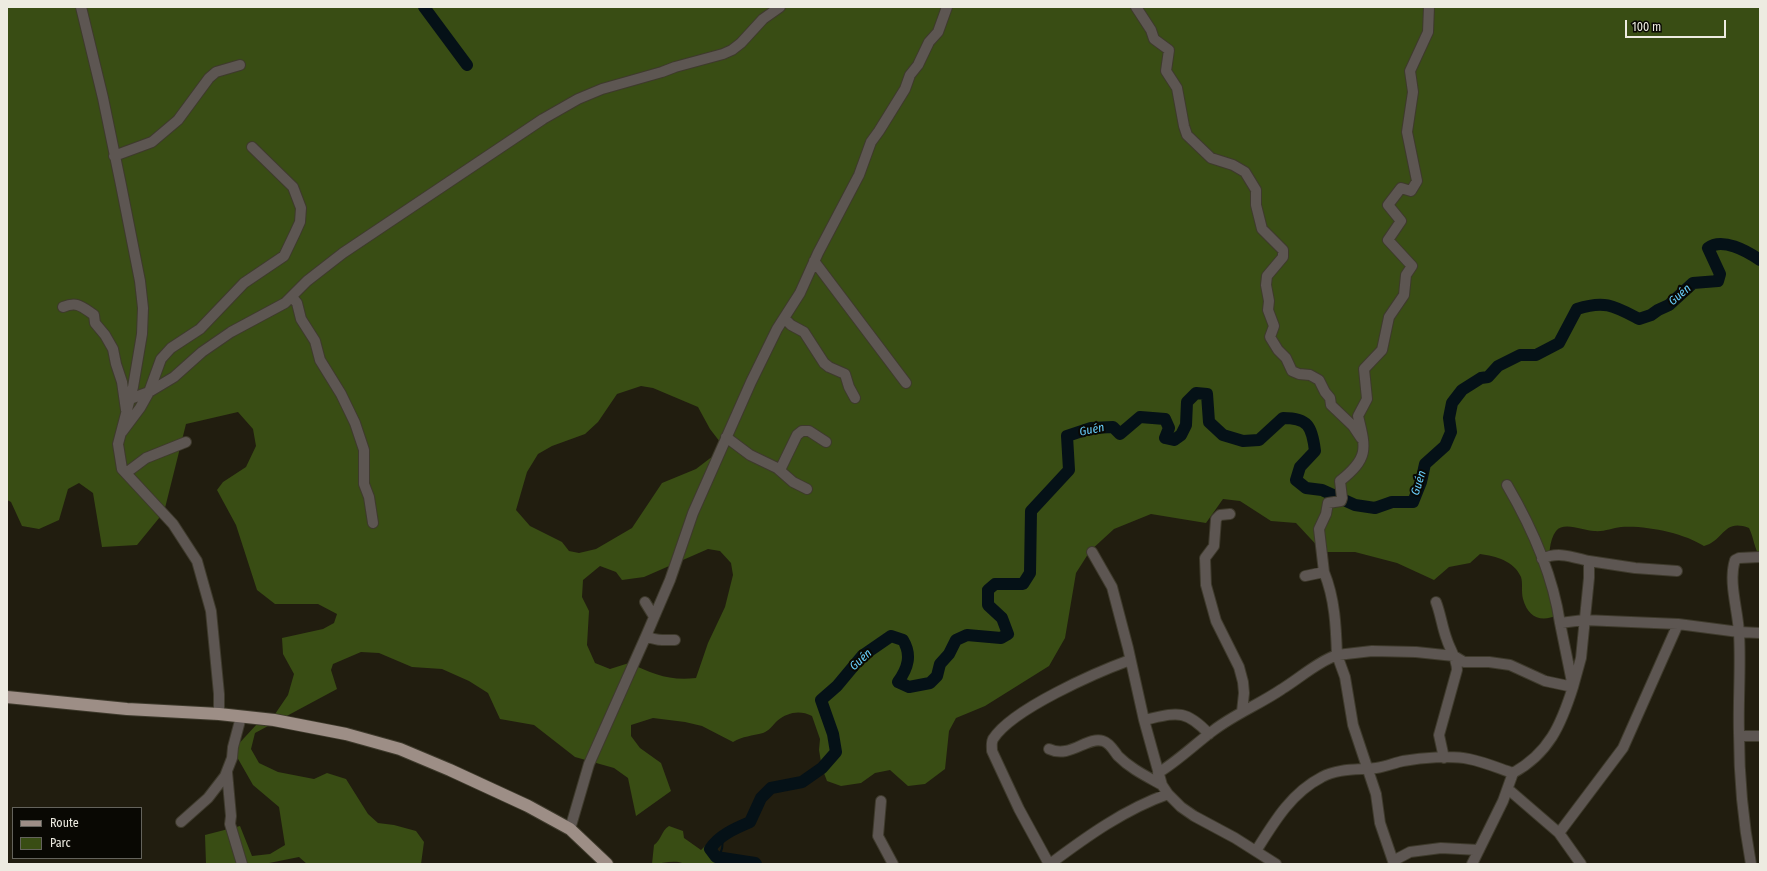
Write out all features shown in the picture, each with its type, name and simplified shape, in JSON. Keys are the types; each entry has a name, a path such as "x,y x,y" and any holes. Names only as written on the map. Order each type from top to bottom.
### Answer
{"main road":[{"path":"7,697 127,709 218,714 274,720 346,734 400,749 450,770 514,800 570,829 607,864"}],"street":[{"path":"81,7 103,98 140,281 143,308 142,334 130,399 119,437 119,457 122,469 173,524 197,561 208,595 211,611 219,694 218,714"},
{"path":"130,399 149,392 174,377 202,352 231,332 280,306 292,297 307,281 343,253 543,119 578,99 602,89 732,50 741,43 763,19 780,7"},
{"path":"570,829 589,764 670,580 693,513 726,437 764,357 784,318 800,293 814,261 859,174 870,142 879,131 905,89 910,75 918,65 929,42 938,32 947,7"},
{"path":"1136,7 1154,39 1169,50 1166,71 1177,88 1187,135 1211,158 1233,165 1245,172 1256,190 1256,205 1262,229 1283,250 1283,257 1267,276 1266,285 1269,301 1269,313 1274,326 1270,337 1295,373 1310,375 1319,380 1330,398 1332,405 1353,426 1364,443"},
{"path":"1429,7 1428,32 1410,71 1414,92 1407,132 1417,182 1411,191 1401,188 1388,206 1401,220 1388,240 1412,266 1406,275 1404,295 1389,317 1382,350 1364,369 1367,399 1358,416 1364,443 1361,459 1348,475 1340,481 1341,501 1328,503 1326,514 1319,529 1324,572 1331,596 1335,618 1337,655 1345,677 1353,725 1376,794 1380,823 1393,863 1410,852 1441,848 1479,850"},
{"path":"114,156 152,142 178,120 209,78 216,72 240,65"},
{"path":"119,437 140,408 149,392 158,364 166,353 177,343 200,329 244,283 284,256 295,233 300,222 301,208 293,187 252,147"},
{"path":"814,261 906,383"},
{"path":"292,297 297,303 301,319 315,341 320,360 341,394 364,450 364,484 369,497 373,523"},
{"path":"63,307 68,305 80,305 94,315 95,323 113,349 122,382 126,412"},
{"path":"784,318 791,325 804,332 824,363 845,374 849,387 855,398"},
{"path":"780,470 797,435 802,431 808,431 826,442"},
{"path":"726,437 750,455 780,470 793,482 807,489"},
{"path":"126,473 146,458 186,442"},
{"path":"1507,485 1526,519 1555,596 1573,686"},
{"path":"1230,514 1220,515 1216,519 1214,546 1205,558 1206,585 1216,621 1239,667 1244,693 1242,712"},
{"path":"1092,552 1112,587 1144,720 1162,784 1168,794 1181,807 1256,851 1270,862"},
{"path":"1542,559 1551,554 1558,554 1589,561 1635,568 1677,571"},
{"path":"1751,864 1741,786 1738,736 1739,632 1735,610 1734,563 1738,558 1760,557"},
{"path":"1472,864 1508,789 1513,773 1521,769 1541,752 1559,727 1580,665 1589,578 1589,561"},
{"path":"1305,576 1324,572"},
{"path":"645,602 653,615 655,615"},
{"path":"1436,602 1442,617 1446,639 1454,656 1457,670 1440,735 1444,758"},
{"path":"1560,623 1584,620 1678,624 1739,632 1760,633"},
{"path":"1559,833 1623,748 1678,624"},
{"path":"646,636 652,639 675,640"},
{"path":"1158,773 1172,765 1209,734 1242,712 1270,698 1324,661 1337,655 1372,651 1410,652 1454,656 1464,662 1510,664 1545,681 1573,686"},
{"path":"1130,660 1101,672 1041,701 1018,716 993,739 991,744 992,751 1019,809 1049,864 1088,836 1125,814 1154,799 1168,794"},
{"path":"1144,720 1173,714 1186,715 1198,723 1209,734"},
{"path":"181,822 216,790 227,772 232,758 233,746 241,717"},
{"path":"1738,736 1760,736"},
{"path":"1049,749 1059,752 1072,750 1091,742 1103,741 1109,745 1126,764 1137,772 1162,784"},
{"path":"1256,851 1288,803 1299,792 1328,774 1378,768 1412,760 1444,758 1469,758 1513,773"},
{"path":"227,772 231,816 230,824 242,864"},
{"path":"1508,789 1559,833 1581,864"},
{"path":"880,802 878,836 893,864"}],"green space":[{"path":"7,7 1760,7 1760,557 1756,550 1749,528 1740,526 1729,528 1716,540 1704,546 1686,537 1641,527 1621,527 1598,531 1590,531 1574,527 1560,528 1556,531 1552,539 1549,560 1558,615 1552,617 1536,617 1528,610 1523,599 1522,579 1518,572 1509,563 1492,556 1480,554 1470,563 1449,567 1434,580 1397,563 1355,552 1323,552 1296,523 1271,521 1240,501 1223,499 1206,523 1151,514 1114,529 1090,551 1076,573 1065,638 1049,666 985,706 956,718 949,731 945,769 925,784 908,786 890,770 875,773 861,783 841,786 827,781 822,768 819,750 820,739 812,716 808,714 790,714 781,718 765,732 744,737 733,742 702,726 685,722 653,718 631,725 631,736 640,748 661,763 671,791 636,816 628,778 614,768 575,757 534,725 500,719 488,693 469,681 442,669 412,667 379,653 361,652 333,664 331,670 337,689 255,733 251,749 259,763 278,772 314,779 327,773 346,779 368,814 378,823 394,825 416,831 424,842 421,864 307,864 299,857 264,864 206,864 205,835 240,826 252,856 270,854 285,845 279,807 253,785 233,750 257,724 273,717 288,695 294,674 283,654 282,638 323,629 334,623 337,614 318,604 275,604 257,590 236,525 217,490 223,482 246,467 256,446 253,429 238,412 186,424 164,512 137,545 102,547 93,493 79,483 68,489 59,520 39,529 22,526 11,502 7,500","holes":["641,386 653,388 698,407 710,429 720,442 713,456 696,469 662,483 632,528 596,549 579,553 569,551 562,542 530,526 516,510 527,472 538,454 552,446 585,434 598,422 617,394","708,549 720,551 731,563 733,575 725,607 708,643 696,678 686,679 661,676 629,663 610,669 595,663 587,645 589,611 582,597 583,580 600,566 616,572 622,580 644,577"]},
{"path":"669,826 683,831 684,838 701,850 706,845 723,854 758,860 762,864 685,864 673,862 652,864 654,845 659,840 664,830"}],"waterway":[{"path":"424,7 467,65"},
{"name":"Guén","path":"756,864 716,857 710,849 723,836 750,822 761,798 771,788 802,782 822,768 836,752 833,734 821,700 837,686 862,656 891,636 903,640 906,646 908,661 898,682 909,687 930,683 937,676 940,664 949,654 956,640 967,635 1001,638 1008,634 1002,618 988,605 988,590 995,584 1023,584 1030,573 1031,511 1069,470 1067,436 1091,428 1113,427 1120,434 1140,417 1165,419 1169,428 1165,438 1174,440 1181,435 1186,425 1187,402 1196,393 1207,394 1209,422 1223,435 1243,441 1259,440 1283,418 1298,420 1307,425 1312,435 1315,451 1300,467 1296,480 1306,488 1322,490 1355,505 1375,508 1392,502 1413,502 1421,482 1425,464 1445,446 1451,432 1449,418 1452,403 1462,390 1481,378 1488,377 1498,366 1520,355 1536,355 1559,343 1577,309 1587,306 1602,305 1616,308 1639,319 1651,315 1669,305 1693,283 1718,281 1720,274 1708,248 1714,245 1720,244 1734,246 1760,260"},
{"path":"716,857 722,848 722,837"}]}
